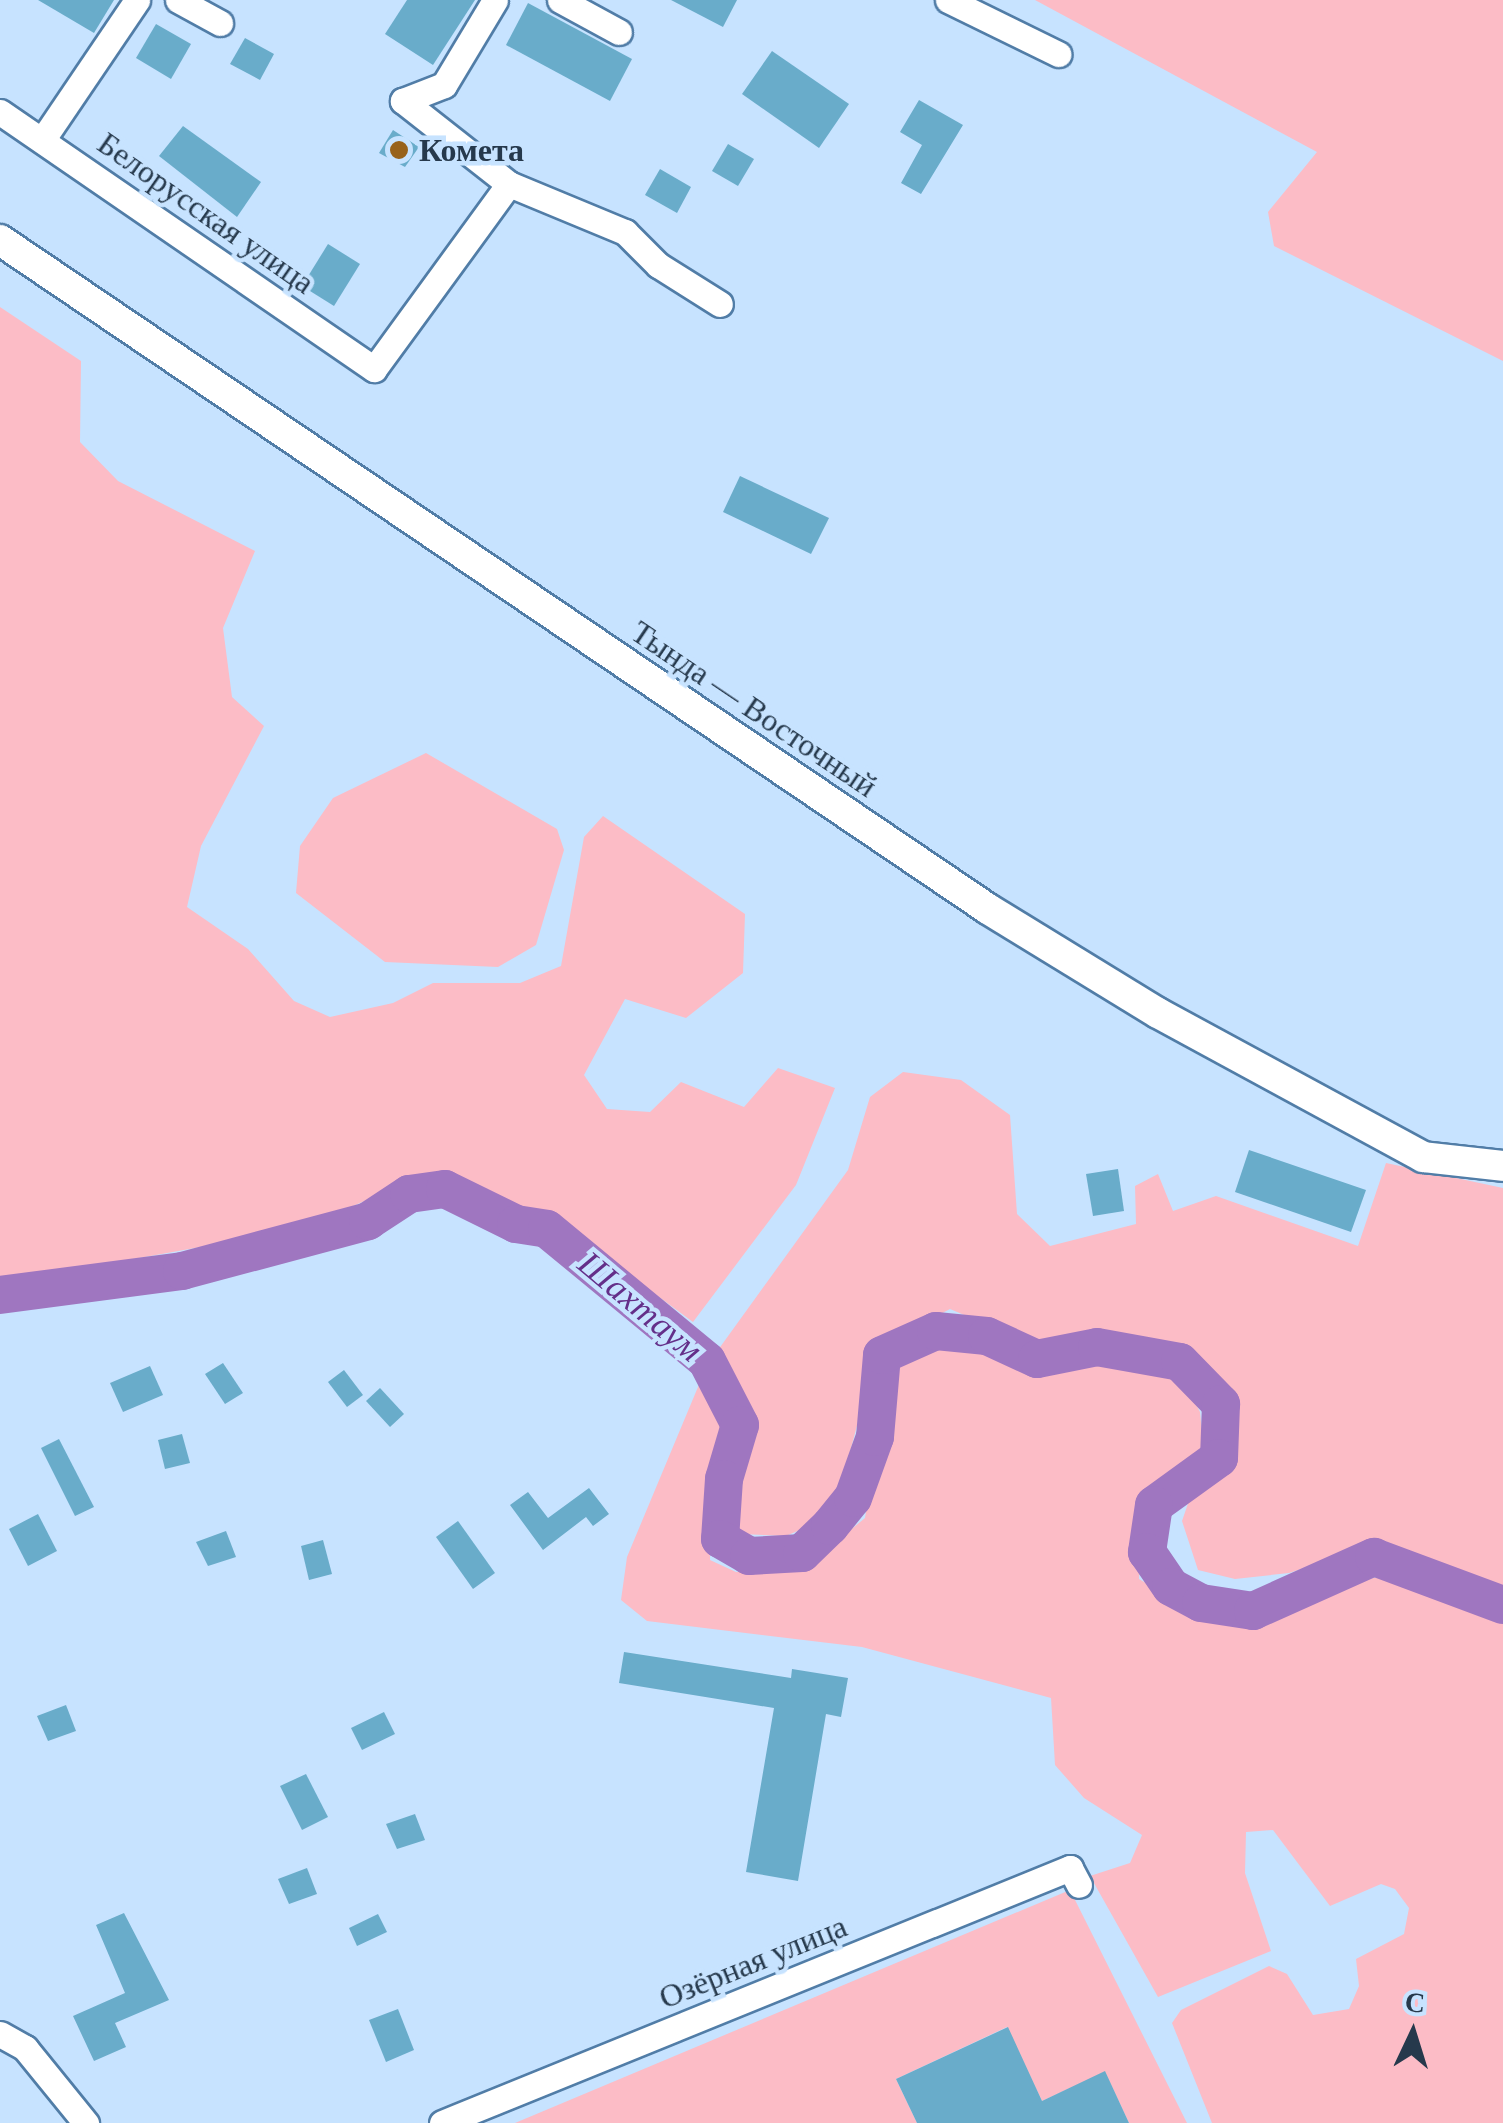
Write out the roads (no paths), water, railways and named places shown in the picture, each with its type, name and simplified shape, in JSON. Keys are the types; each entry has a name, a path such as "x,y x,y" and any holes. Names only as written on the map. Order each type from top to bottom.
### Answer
{"street":[{"path":"43,139 137,0"},
{"path":"178,0 220,23"},
{"path":"495,0 444,85 403,101 509,184 625,232 658,265 720,304"},
{"path":"560,0 619,32"},
{"path":"948,0 1058,54"},
{"name":"Белорусская улица","path":"0,112 374,369 509,184"},
{"name":"Тында — Восточный","path":"0,240 1107,982 1292,1093 1422,1157 1503,1166"},
{"name":"Озёрная улица","path":"442,2123 1070,1868 1079,1885"},
{"path":"0,2034 25,2048 86,2123"}],"waterway":[{"name":"Шахтаум","path":"0,1295 182,1271 368,1221 409,1194 445,1189 516,1224 547,1229 707,1361 740,1425 724,1479 720,1539 749,1556 802,1553 830,1526 853,1498 875,1437 882,1355 936,1331 987,1336 1037,1359 1097,1347 1180,1362 1221,1404 1219,1458 1154,1505 1147,1552 1171,1587 1201,1603 1253,1611 1374,1557 1503,1605"}],"place":[{"name":"Комета","path":"399,150"}]}
